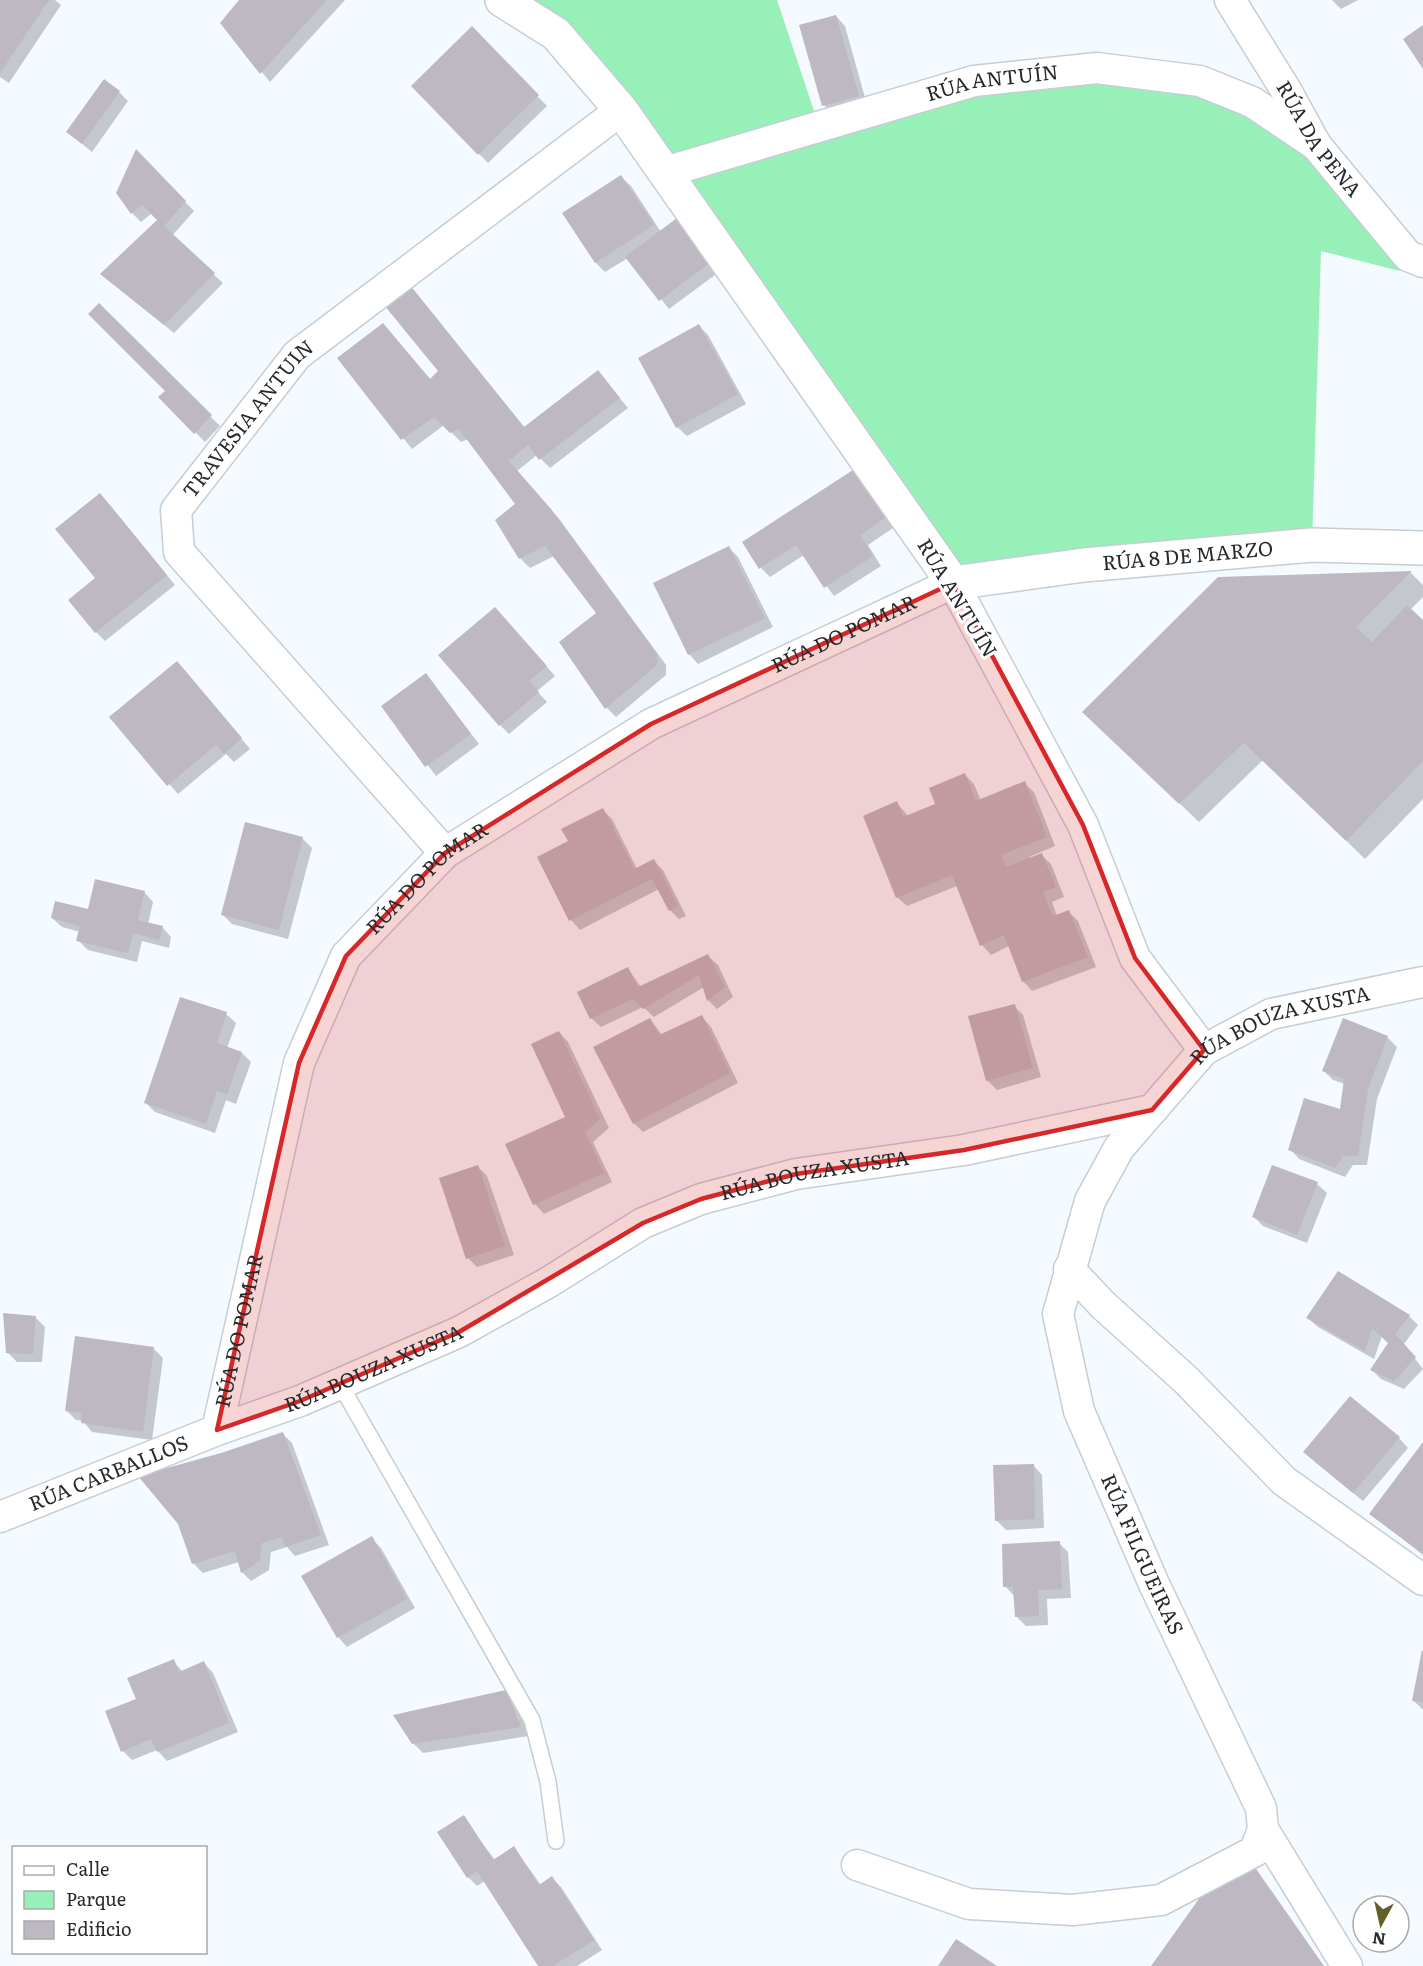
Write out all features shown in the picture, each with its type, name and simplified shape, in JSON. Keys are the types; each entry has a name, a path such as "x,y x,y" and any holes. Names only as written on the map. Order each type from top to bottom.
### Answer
{"street":[{"name":"RÚA ANTUÍN","path":"502,0 556,34 621,110 953,583 1083,825 1135,958 1204,1050"},
{"name":"RÚA DA PENA","path":"1230,0 1287,92 1316,145 1408,256 1423,262"},
{"name":"RÚA ANTUÍN","path":"665,172 974,81 1097,68 1200,81 1252,102 1316,145"},
{"name":"TRAVESIA ANTUIN","path":"445,853 179,552 176,510 297,355 621,110"},
{"name":"RÚA 8 DE MARZO","path":"953,583 1084,565 1312,545 1423,548"},
{"name":"RÚA DO POMAR","path":"217,1430 299,1063 346,956 445,853 651,724 953,583"},
{"name":"RÚA BOUZA XUSTA","path":"217,1430 300,1401 459,1332 549,1282 643,1223 701,1199 796,1174 964,1150 1152,1110 1204,1050 1271,1014 1423,982"},
{"name":"RÚA FILGUEIRAS","path":"1152,1110 1119,1149 1090,1201 1058,1314 1079,1411 1154,1584 1261,1808 1263,1829 1347,1966"},
{"path":"1069,1269 1103,1305 1186,1380 1284,1480 1370,1545 1423,1580"},
{"name":"RÚA CARBALLOS","path":"0,1517 217,1430"},
{"path":"856,1865 969,1904 1072,1910 1161,1900 1255,1851 1263,1829"}],"lane":[{"path":"340,1384 532,1720 548,1782 556,1841"}],"highlighted area":[{"path":"953,583 1083,825 1135,958 1204,1050 1152,1110 964,1150 796,1174 701,1199 643,1223 459,1332 300,1401 217,1430 299,1063 346,956 445,853 651,724"}],"green space":[{"path":"501,0 777,0 819,126 1097,68 1252,102 1408,256 1400,271 1321,251 1312,545 953,583 665,172"}],"building":[{"path":"0,0 49,0 0,73"},
{"path":"239,0 327,0 260,74 220,23"},
{"path":"836,15 859,96 822,106 799,25"},
{"path":"1423,25 1423,69 1403,39"},
{"path":"472,26 539,95 478,155 411,86"},
{"path":"104,79 120,91 82,144 66,132"},
{"path":"136,149 186,201 164,226 215,273 164,325 100,274 157,220 142,205 131,214 116,193"},
{"path":"621,175 654,225 595,263 562,213"},
{"path":"681,215 715,259 659,301 625,257"},
{"path":"410,285 524,427 598,370 620,398 539,460 528,445 509,461 551,509 657,654 657,665 605,709 559,642 596,613 545,546 519,559 495,520 515,504 459,429 450,433 434,417 401,440 337,358 383,323 430,379 438,371 384,305"},
{"path":"99,303 212,415 194,434 158,397 165,391 88,314"},
{"path":"699,324 738,394 676,428 638,358"},
{"path":"853,470 885,518 860,535 873,556 824,588 796,545 759,569 742,542"},
{"path":"100,493 167,575 95,633 68,600 95,578 55,529"},
{"path":"729,546 765,618 688,655 653,583"},
{"path":"1412,571 1356,627 1372,642 1407,605 1423,620 1423,761 1346,841 1244,743 1179,804 1082,712 1218,577"},
{"path":"495,607 547,666 529,681 539,692 499,726 438,655"},
{"path":"177,661 242,738 224,754 216,745 167,786 109,717"},
{"path":"426,673 471,734 425,767 381,706"},
{"path":"965,773 976,801 1025,781 1047,837 1001,855 1006,867 1042,853 1056,887 1043,892 1053,916 1069,910 1088,957 1022,982 1004,935 980,946 952,875 896,898 863,816 897,801 903,817 935,804 929,788"},
{"path":"603,808 634,869 654,859 678,906 669,911 652,879 569,921 537,857 568,841 561,829"},
{"path":"245,822 303,837 279,930 221,915"},
{"path":"95,879 145,891 138,920 163,926 159,940 133,933 128,953 76,941 80,926 51,918 55,901 88,909"},
{"path":"708,954 725,987 707,1001 699,975 643,1009 633,999 590,1019 577,992 628,967 638,987"},
{"path":"180,997 227,1012 217,1043 242,1052 227,1095 217,1091 206,1124 144,1103"},
{"path":"1015,1004 1033,1068 986,1081 968,1016"},
{"path":"702,1015 730,1073 633,1124 593,1047 650,1018 659,1035"},
{"path":"1343,1018 1388,1036 1368,1089 1358,1156 1343,1156 1335,1168 1288,1150 1304,1098 1340,1109 1344,1079 1322,1071"},
{"path":"559,1031 600,1119 585,1132 604,1173 533,1205 505,1144 565,1117 531,1044"},
{"path":"478,1165 505,1246 466,1259 439,1178"},
{"path":"1272,1165 1318,1182 1297,1235 1252,1217"},
{"path":"1338,1271 1410,1315 1395,1334 1416,1357 1394,1381 1370,1370 1388,1343 1372,1328 1365,1351 1306,1318"},
{"path":"3,1313 36,1316 33,1354 6,1353"},
{"path":"75,1336 154,1347 143,1432 81,1423 82,1413 65,1411"},
{"path":"1350,1396 1400,1437 1353,1493 1303,1452"},
{"path":"283,1432 321,1535 285,1547 282,1537 262,1543 260,1561 241,1573 235,1551 192,1564 178,1524 138,1476 221,1453"},
{"path":"1423,1442 1423,1554 1369,1514"},
{"path":"1034,1464 1035,1519 995,1521 993,1465"},
{"path":"372,1536 407,1599 337,1638 301,1576"},
{"path":"1060,1541 1062,1589 1038,1590 1039,1616 1015,1617 1013,1587 1003,1587 1002,1544"},
{"path":"1423,1651 1423,1702 1412,1701"},
{"path":"174,1659 179,1672 204,1661 229,1723 157,1752 151,1739 121,1752 105,1711 136,1699 127,1678"},
{"path":"506,1690 521,1727 412,1744 393,1715"},
{"path":"464,1815 493,1860 514,1846 539,1885 552,1876 594,1940 553,1966 538,1966 477,1871 467,1878 437,1832"},
{"path":"1254,1866 1324,1966 1151,1966 1211,1882"},
{"path":"956,1939 997,1966 938,1966"}]}
